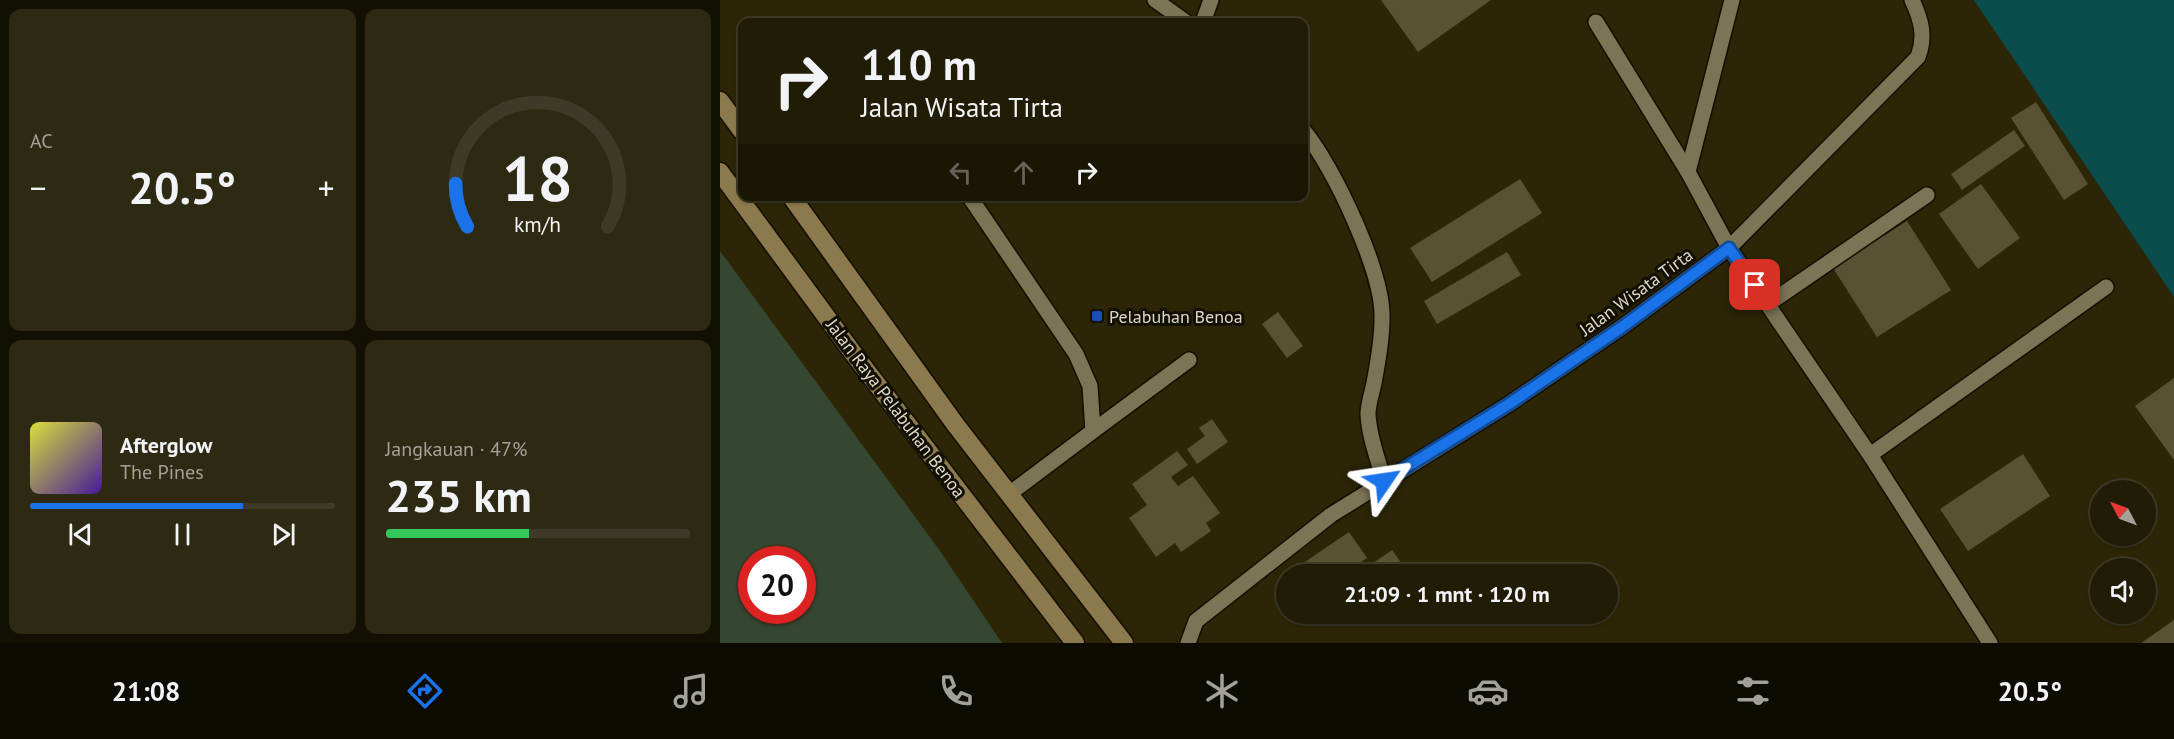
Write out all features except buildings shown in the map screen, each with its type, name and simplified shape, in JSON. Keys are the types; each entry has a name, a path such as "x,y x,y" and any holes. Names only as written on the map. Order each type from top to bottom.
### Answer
{"street":[{"path":"720,101 738,126"},
{"name":"Jalan Raya Pelabuhan Benoa","path":"720,172 738,196"},
{"name":"Jalan Raya Pelabuhan Benoa","path":"741,201 853,353 1075,643"},
{"name":"Jalan Raya Pelabuhan Benoa","path":"795,201 955,424 1124,643"}],"lane":[{"path":"1155,0 1180,18"},
{"path":"1204,18 1211,0"},
{"path":"1688,172 1732,0"},
{"name":"Jalan Wisata Tirta","path":"1188,643 1196,621 1331,515 1509,404 1622,327 1729,248 1918,57 1922,47 1922,22 1912,0"},
{"path":"1596,22 1688,172 1729,248 1870,456 1990,643"},
{"path":"1308,136 1317,147 1350,213 1369,254 1378,285 1383,317 1379,357 1368,413 1372,440 1384,481"},
{"path":"1768,304 1927,195"},
{"path":"972,201 1076,354 1090,386 1093,431"},
{"path":"1870,456 2106,287"},
{"path":"1009,494 1189,360"}],"green space":[{"path":"720,251 940,551 1002,643 720,643"}],"water":[{"path":"1974,0 2174,0 2174,297"}],"place":[{"name":"Pelabuhan Benoa","path":"1097,316"}],"route":[{"path":"1384,481 1509,404 1622,327 1729,248 1755,285"}]}
